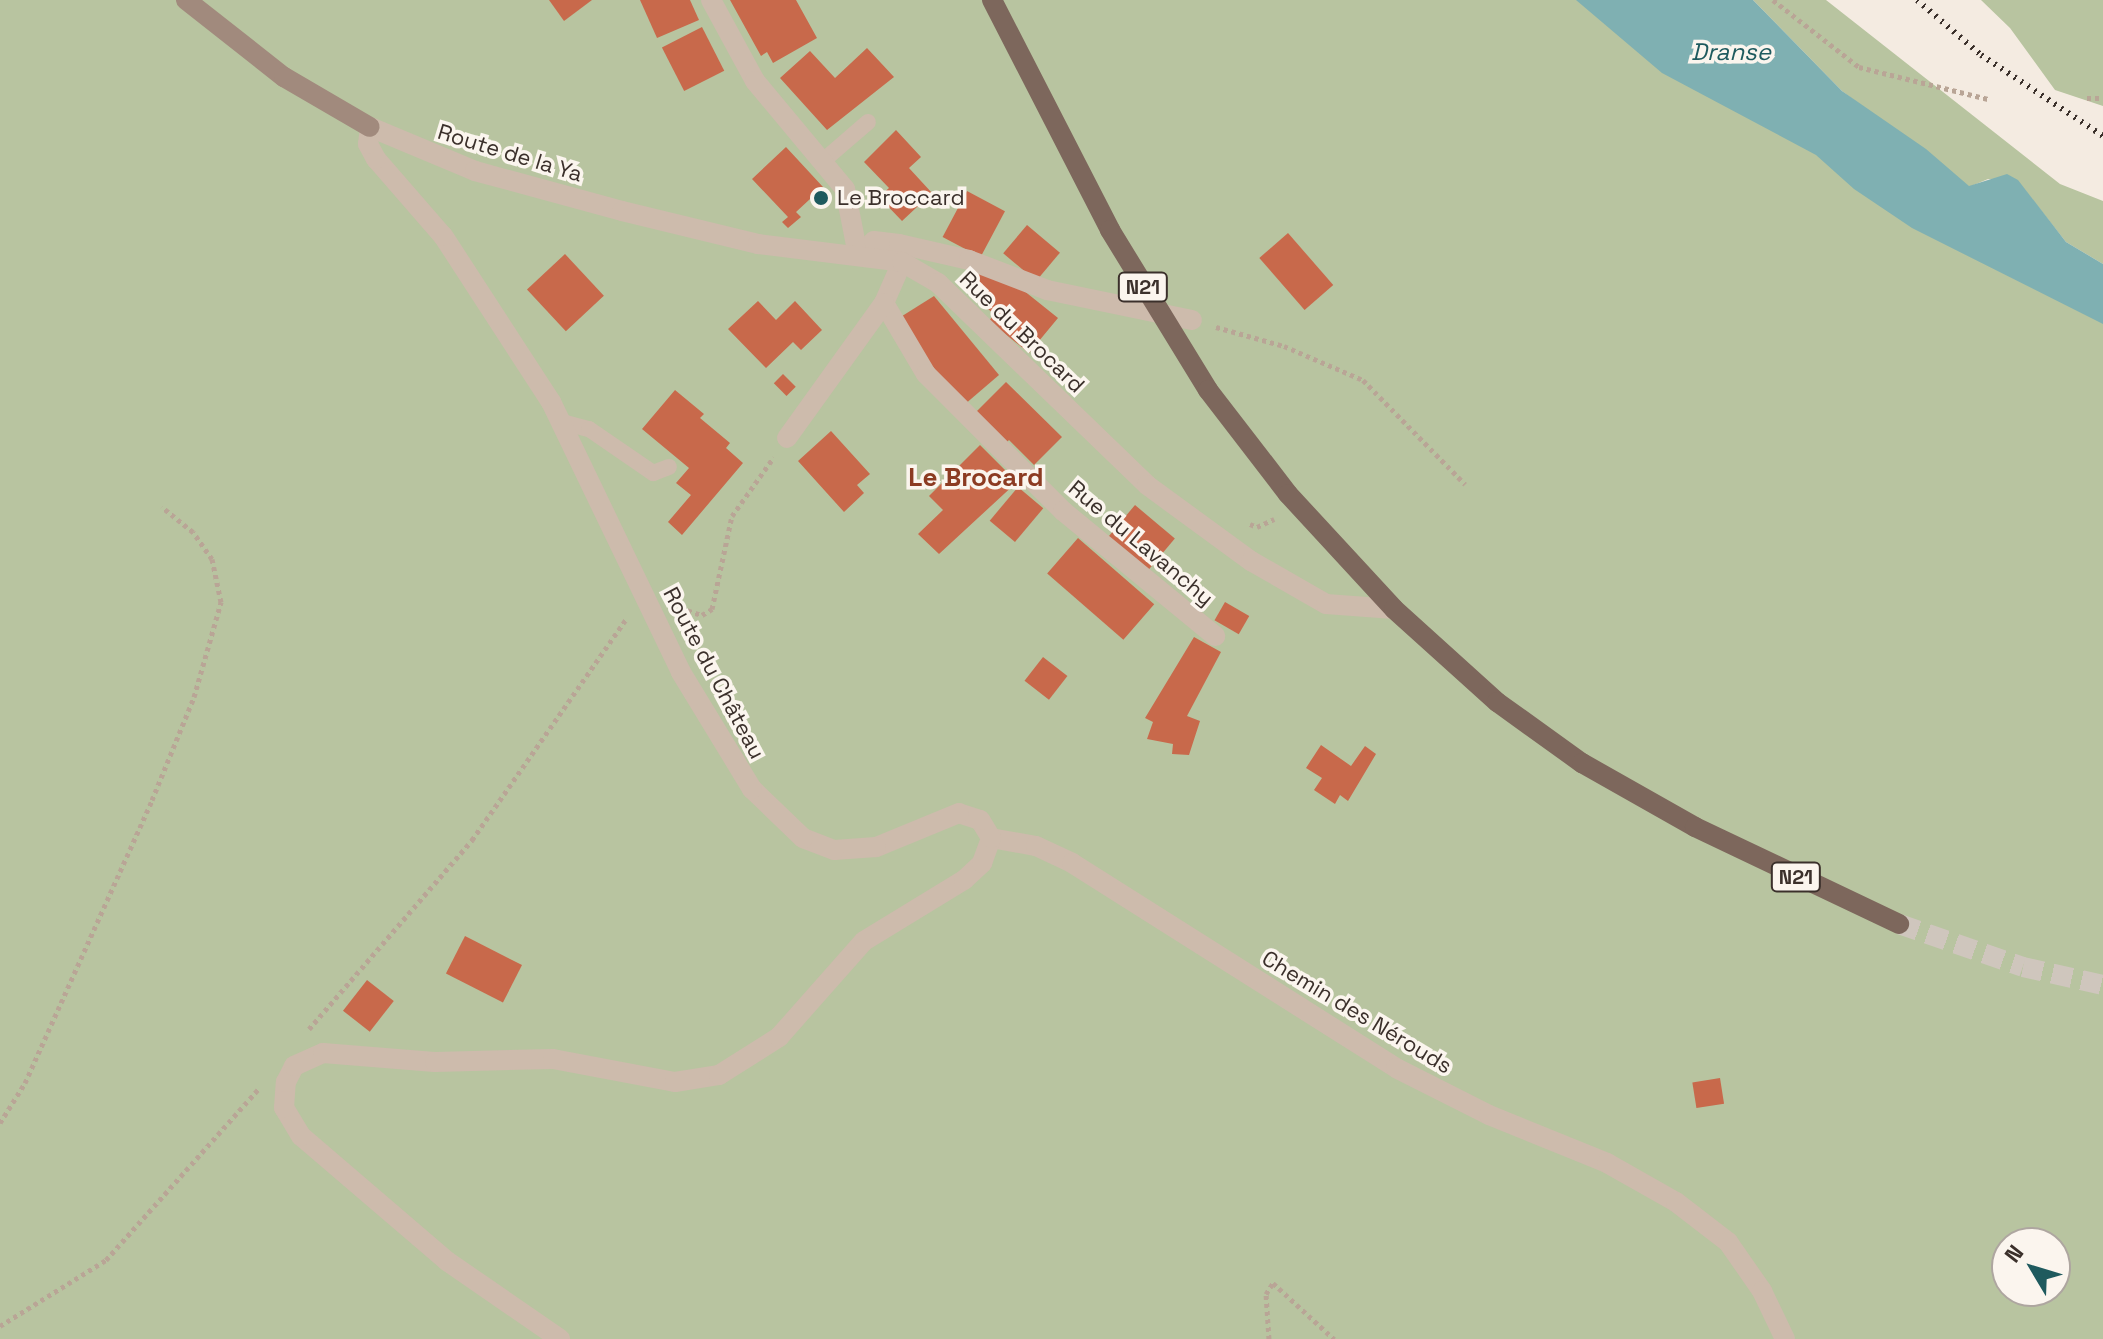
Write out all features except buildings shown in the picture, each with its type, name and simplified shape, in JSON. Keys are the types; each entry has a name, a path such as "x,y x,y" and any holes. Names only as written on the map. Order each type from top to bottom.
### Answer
{"main road":[{"name":"N21","path":"992,0 1065,148 1158,312 1245,440 1335,547 1394,609 1497,702 1582,763 1695,827 1899,924"}],"street":[{"name":"Route de la Ya","path":"186,0 284,77 370,127 475,171 597,205 758,244 858,255"},
{"path":"711,0 755,81 824,160 845,189 858,255"},
{"name":"Route du Château","path":"370,127 368,144 376,159 443,236 562,422 720,743 752,789 803,838 843,852 864,850 959,813 980,820 991,838"},
{"path":"858,255 874,241 899,244 969,260 1047,290 1192,320"},
{"name":"Rue du Brocard","path":"858,255 902,262 938,283 1147,485 1251,561 1326,604 1394,609"},
{"path":"787,438 884,303 902,262"},
{"name":"Rue du Lavanchy","path":"884,303 926,374 994,448 1084,530 1215,636"},
{"path":"560,1339 447,1261 301,1136 284,1108 286,1082 294,1066 315,1054 334,1054 435,1062 553,1059 675,1082 719,1075 779,1037 864,941 964,880 982,863 991,838"},
{"name":"Chemin des Nérouds","path":"991,838 1036,846 1072,863 1396,1068 1489,1115 1607,1163 1676,1202 1738,1254 1785,1339"}],"lane":[{"path":"824,160 868,122"},
{"path":"562,422 589,429 653,473 669,467"}],"path":[{"path":"1773,0 1859,67 1988,99"},
{"path":"2087,98 2103,98"},
{"path":"1192,320 1284,346 1363,380 1465,484"},
{"path":"298,1042 472,840 644,594 702,615 712,609 732,516 787,438"},
{"path":"0,1123 25,1083 158,785 194,697 221,602 212,559 193,532 162,507"},
{"path":"0,1326 106,1260 203,1156 268,1077"},
{"path":"1269,1339 1266,1294 1273,1283 1334,1339"}],"green space":[{"path":"0,0 1657,0 2103,284 2103,1339 0,1339"},
{"path":"1753,0 1826,0 2060,184 2103,201 2103,264 2066,242 2017,180 1988,179 1969,187 1842,91"},
{"path":"1981,0 2103,0 2103,106 2055,90 2010,28"}],"water":[{"name":"Dranse","path":"1576,0 1753,0 1842,91 1926,149 1969,186 2007,174 2018,180 2066,242 2103,264 2103,324 1912,228 1854,189 1816,155 1662,73"}],"tunnel":[{"path":"1899,924 2023,967 2103,985"}],"railway":[{"path":"1917,0 1981,55 2103,136"}],"place":[{"name":"Le Broccard","path":"821,198"}],"district":[{"name":"Le Brocard","path":"976,478"}]}
